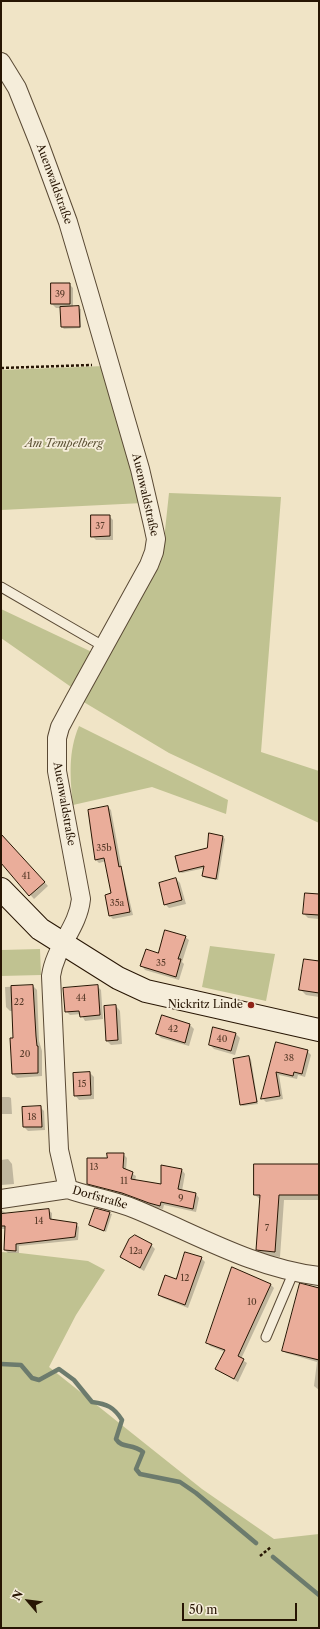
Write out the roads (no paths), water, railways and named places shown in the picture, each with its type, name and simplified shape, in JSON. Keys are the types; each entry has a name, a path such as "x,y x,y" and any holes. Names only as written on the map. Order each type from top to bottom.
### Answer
{"street":[{"name":"Auenwaldstraße","path":"1,62 17,88 66,215 140,469 156,539 154,552 149,565 103,646 60,727 57,738 57,771 81,899 80,913 63,944"},
{"path":"1,889 40,929 118,978 146,991 319,1030"},
{"name":"Dorfstraße","path":"63,944 53,963 51,976 59,1150 68,1190 134,1208 238,1254 268,1265 294,1272 319,1276"},
{"path":"1,1199 68,1190"}],"lane":[{"path":"1,587 103,646"},
{"path":"266,1337 294,1272"}],"waterway":[{"path":"1,1364 21,1365 32,1378 39,1380 59,1369 74,1380 92,1402 110,1407 116,1412 122,1420 116,1439 118,1442 139,1449 143,1452 136,1469 140,1474 180,1482 196,1493 256,1543"},
{"path":"273,1557 319,1595"}],"place":[{"name":"Nickritz Linde","path":"251,1005"}],"park label":[{"name":"Am Tempelberg","path":"64,444"}]}
